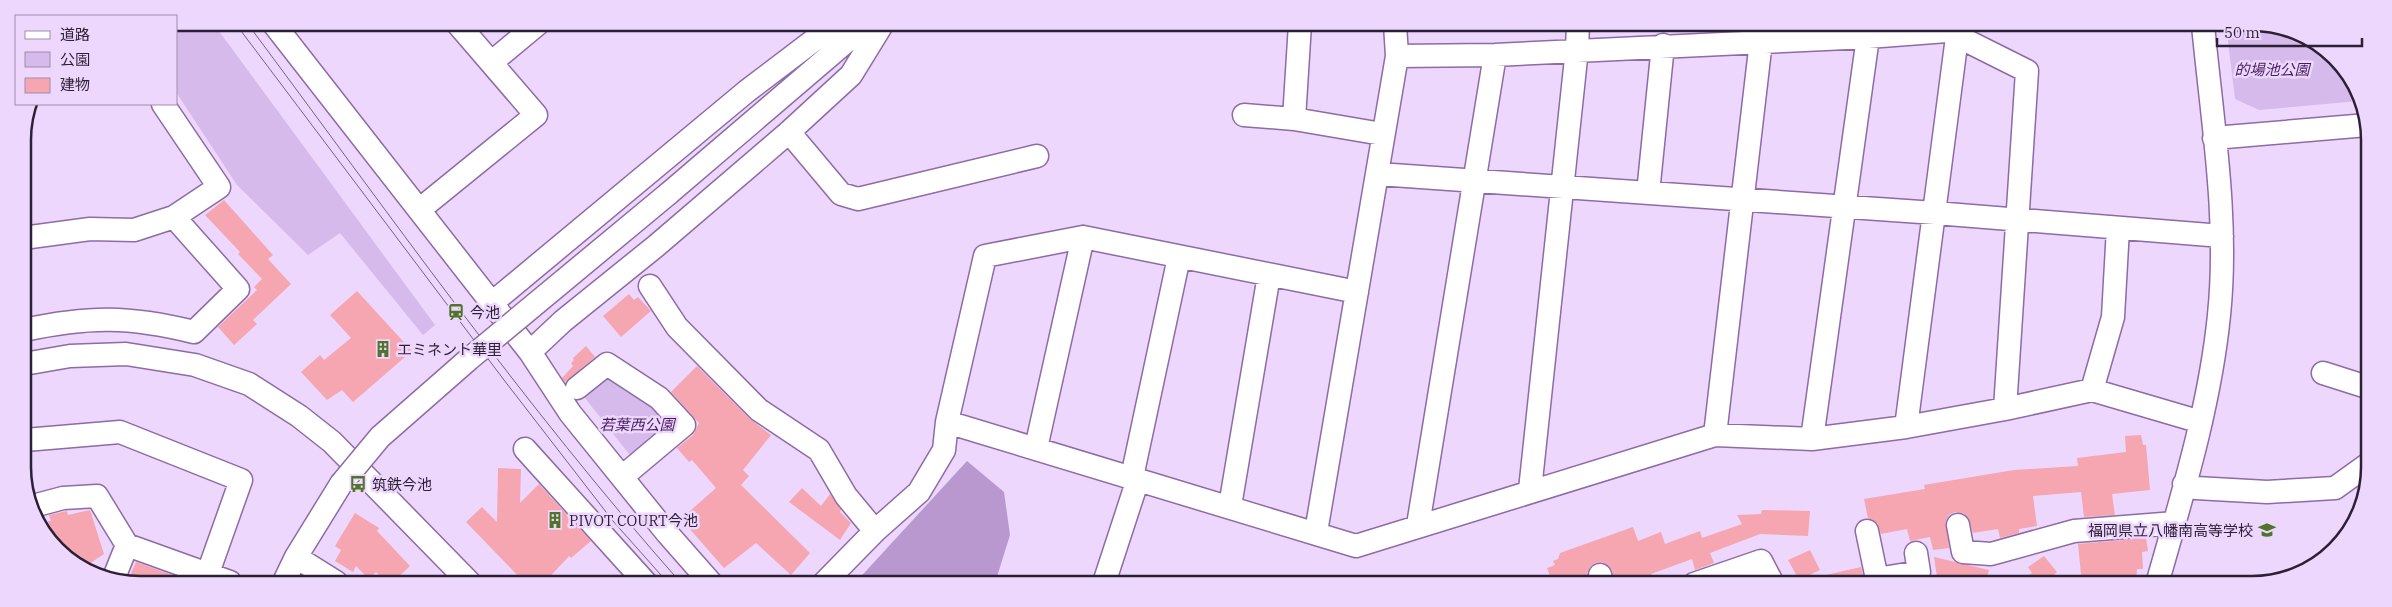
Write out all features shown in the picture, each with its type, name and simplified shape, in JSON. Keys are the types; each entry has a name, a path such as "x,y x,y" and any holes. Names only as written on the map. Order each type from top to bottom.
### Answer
{"street":[{"path":"278,31 530,352 570,413 667,533 705,576"},
{"path":"419,210 536,115 464,31"},
{"path":"492,62 529,31"},
{"path":"492,303 747,91 826,31"},
{"path":"287,576 296,557 341,484 380,437 469,359 668,194 859,31"},
{"path":"530,352 563,321 656,246 789,132 851,75 878,31"},
{"path":"1294,119 1300,31"},
{"path":"1316,532 1378,174 1382,134 1396,56 1395,31"},
{"path":"1530,490 1578,49 1578,31"},
{"path":"1396,56 1495,55 1578,49 1868,37 1947,31 2027,71 2005,409"},
{"path":"2159,576 2201,422 2219,316 2222,236 2204,31"},
{"path":"1812,439 1868,37"},
{"path":"1906,427 1957,37"},
{"path":"1715,435 1761,41"},
{"path":"1648,193 1663,46"},
{"path":"1418,525 1495,55"},
{"path":"31,237 90,229 134,230 174,217 219,187 164,105"},
{"path":"1244,115 1294,119 1382,134"},
{"path":"2214,138 2360,126"},
{"path":"789,132 841,194 858,199 1037,156"},
{"path":"1378,174 1935,212 2222,236"},
{"path":"31,329 63,322 111,318 156,323 194,332 238,289 174,217"},
{"path":"2092,390 2113,317 2118,228"},
{"path":"831,576 875,531 919,492 944,450 947,422 985,256 1083,237 1357,292"},
{"path":"1036,448 1083,237"},
{"path":"1106,576 1135,478 1179,257"},
{"path":"1230,506 1269,275"},
{"path":"650,286 677,327 759,410 819,450 846,496 875,531"},
{"path":"31,363 70,356 126,354 195,365 250,384 299,416 332,442 464,576"},
{"path":"577,388 608,364 658,398 684,425 622,477"},
{"path":"2322,374 2361,385"},
{"path":"947,422 1316,532 1356,546 1530,490 1715,435 1812,439 1906,427 2005,409 2092,390 2201,422"},
{"path":"31,439 120,432 241,480 208,573"},
{"path":"525,449 640,576"},
{"path":"2184,484 2196,488 2267,492 2335,488 2361,469"},
{"path":"38,505 63,498 97,496 127,545 215,576"},
{"path":"1958,526 1963,552 1991,554 2074,530 2174,523"},
{"path":"1867,531 1876,576"},
{"path":"116,573 127,545"},
{"path":"1902,576 1919,572 1916,553"},
{"path":"296,557 326,576"},
{"path":"1717,576 1761,561 1769,576"}],"green space":[{"path":"178,31 219,31 435,325 423,335 340,233 308,255 237,185 178,95"},
{"name":"的場池公園","path":"2227,31 2273,33 2306,46 2329,63 2350,92 2354,101 2259,110 2235,99"},
{"name":"若葉西公園","path":"605,372 668,416 669,428 633,459 581,393"}],"shaded area":[{"path":"967,461 1004,492 1010,535 997,576 861,576"}],"building":[{"path":"224,200 273,255 268,259 291,284 253,320 257,324 234,345 218,327 257,290 254,287 262,279 238,254 240,252 205,215"},
{"name":"エミネント華里","path":"357,291 412,351 353,402 342,390 327,400 301,372 320,355 324,360 351,338 330,315"},
{"path":"629,294 634,300 638,297 651,311 621,337 603,316"},
{"path":"586,346 595,357 565,382 562,378 573,366 571,363 574,360 573,358"},
{"path":"697,366 750,419 771,435 743,470 749,476 741,485 810,553 791,575 756,543 724,568 681,519 716,488 692,460 689,462 677,448 693,435 699,423 671,392"},
{"path":"2141,435 2143,445 2146,445 2150,490 2112,494 2115,515 2084,517 2081,492 2033,496 2037,526 2019,529 2019,533 2000,538 1998,529 1973,533 1968,517 1963,513 1955,512 1949,515 1946,521 1949,548 1933,550 1930,537 1910,541 1907,529 1881,534 1877,523 1868,518 1864,499 1925,489 1924,485 2014,470 2078,466 2077,458 2126,452 2125,436"},
{"path":"498,468 521,469 520,503 539,484 591,541 571,558 569,556 550,576 518,576 466,522 482,507 497,522"},
{"path":"802,488 821,506 830,494 841,510 840,512 851,523 840,540 789,502"},
{"path":"90,510 104,554 90,563 63,544 50,527 48,521 51,521 49,515 67,511 68,515"},
{"path":"1762,510 1810,511 1808,536 1760,534 1710,553 1714,563 1695,570 1692,559 1651,574 1652,576 1614,576 1608,565 1602,562 1595,563 1590,567 1588,576 1550,576 1547,568 1555,565 1553,561 1558,559 1560,553 1633,527 1638,541 1661,532 1665,544 1700,531 1702,538 1742,524 1737,515 1761,514"},
{"path":"355,513 379,528 377,531 410,566 399,576 380,576 376,572 372,576 366,576 356,566 353,572 335,561 341,550 335,546"},
{"path":"2146,538 2148,551 2142,552 2143,569 2137,569 2136,576 2081,576 2078,544"},
{"path":"1810,550 1820,570 1807,576 1797,576 1788,560"},
{"path":"2044,556 2057,572 2053,576 2027,576 2032,573 2028,567"},
{"path":"1934,557 1989,570 1987,576 1937,576"},
{"path":"136,562 175,576 133,576 130,576"},
{"path":"1861,567 1863,576 1821,576"}],"tram line":[{"path":"241,31 504,380 613,521 662,576"},
{"path":"253,31 512,378 623,516 675,576"}],"place":[{"name":"今池","path":"456,312"},
{"name":"エミネント華里","path":"383,349"},
{"name":"筑鉄今池","path":"358,484"},
{"name":"PIVOT COURT今池","path":"555,520"},
{"name":"福岡県立八幡南高等学校","path":"2267,530"}]}
